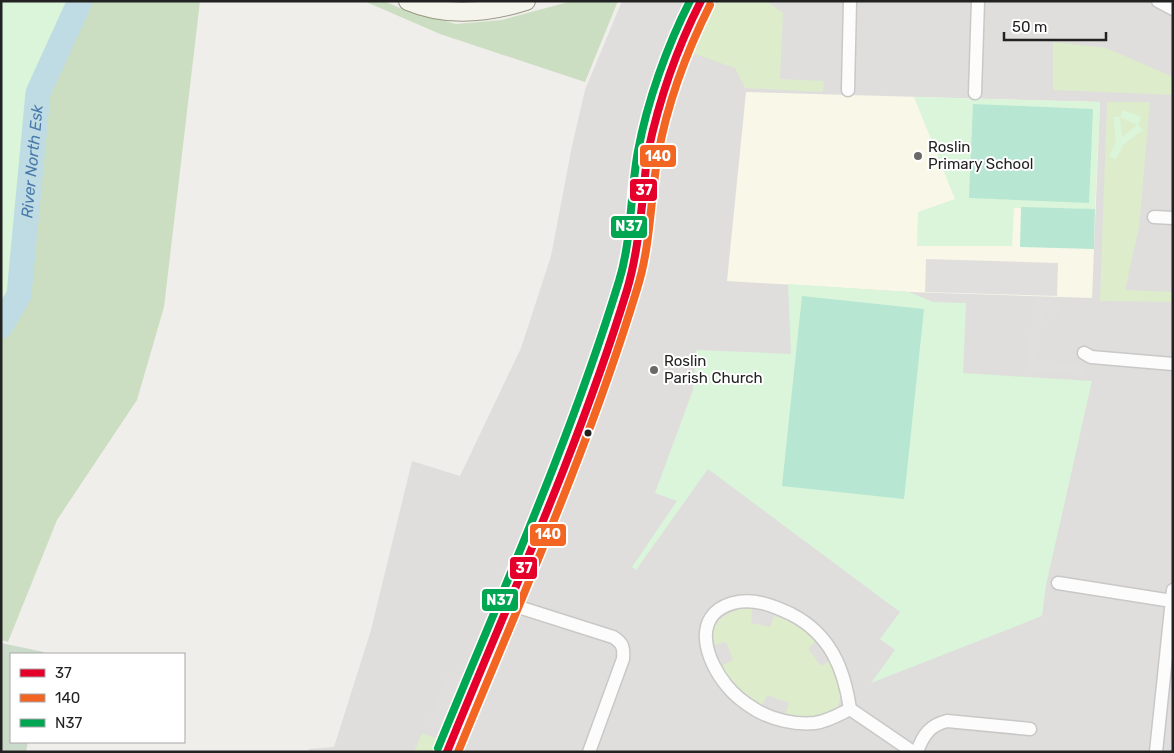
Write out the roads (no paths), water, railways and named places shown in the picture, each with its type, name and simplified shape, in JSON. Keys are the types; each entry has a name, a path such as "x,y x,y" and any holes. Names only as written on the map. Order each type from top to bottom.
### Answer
{"main road":[{"path":"408,1 442,11 476,12 526,1"},
{"path":"447,752 566,462 612,338 638,246 648,153 660,107 677,55 689,25 702,1"}],"street":[{"path":"848,90 850,1"},
{"path":"975,93 978,1"},
{"path":"1158,1 1173,9"},
{"path":"1154,217 1173,218"},
{"path":"1084,353 1091,357 1173,364"},
{"path":"1058,583 1172,596 1156,752"},
{"path":"850,709 832,719 814,723 783,721 758,711 727,686 716,670 708,653 706,640 706,632 711,616 718,609 728,605 740,601 755,601 776,606 808,624 822,638 836,657 847,687 850,709 913,752"},
{"path":"509,604 613,637 620,641 624,649 623,659 589,752"},
{"path":"917,752 927,730 937,723 947,721 1030,729"}],"waterway":[{"name":"River North Esk","path":"1,326 19,295 38,93 80,1"}],"place":[{"name":"Roslin Primary School","path":"918,156"},
{"name":"Roslin Parish Church","path":"654,370"}]}
